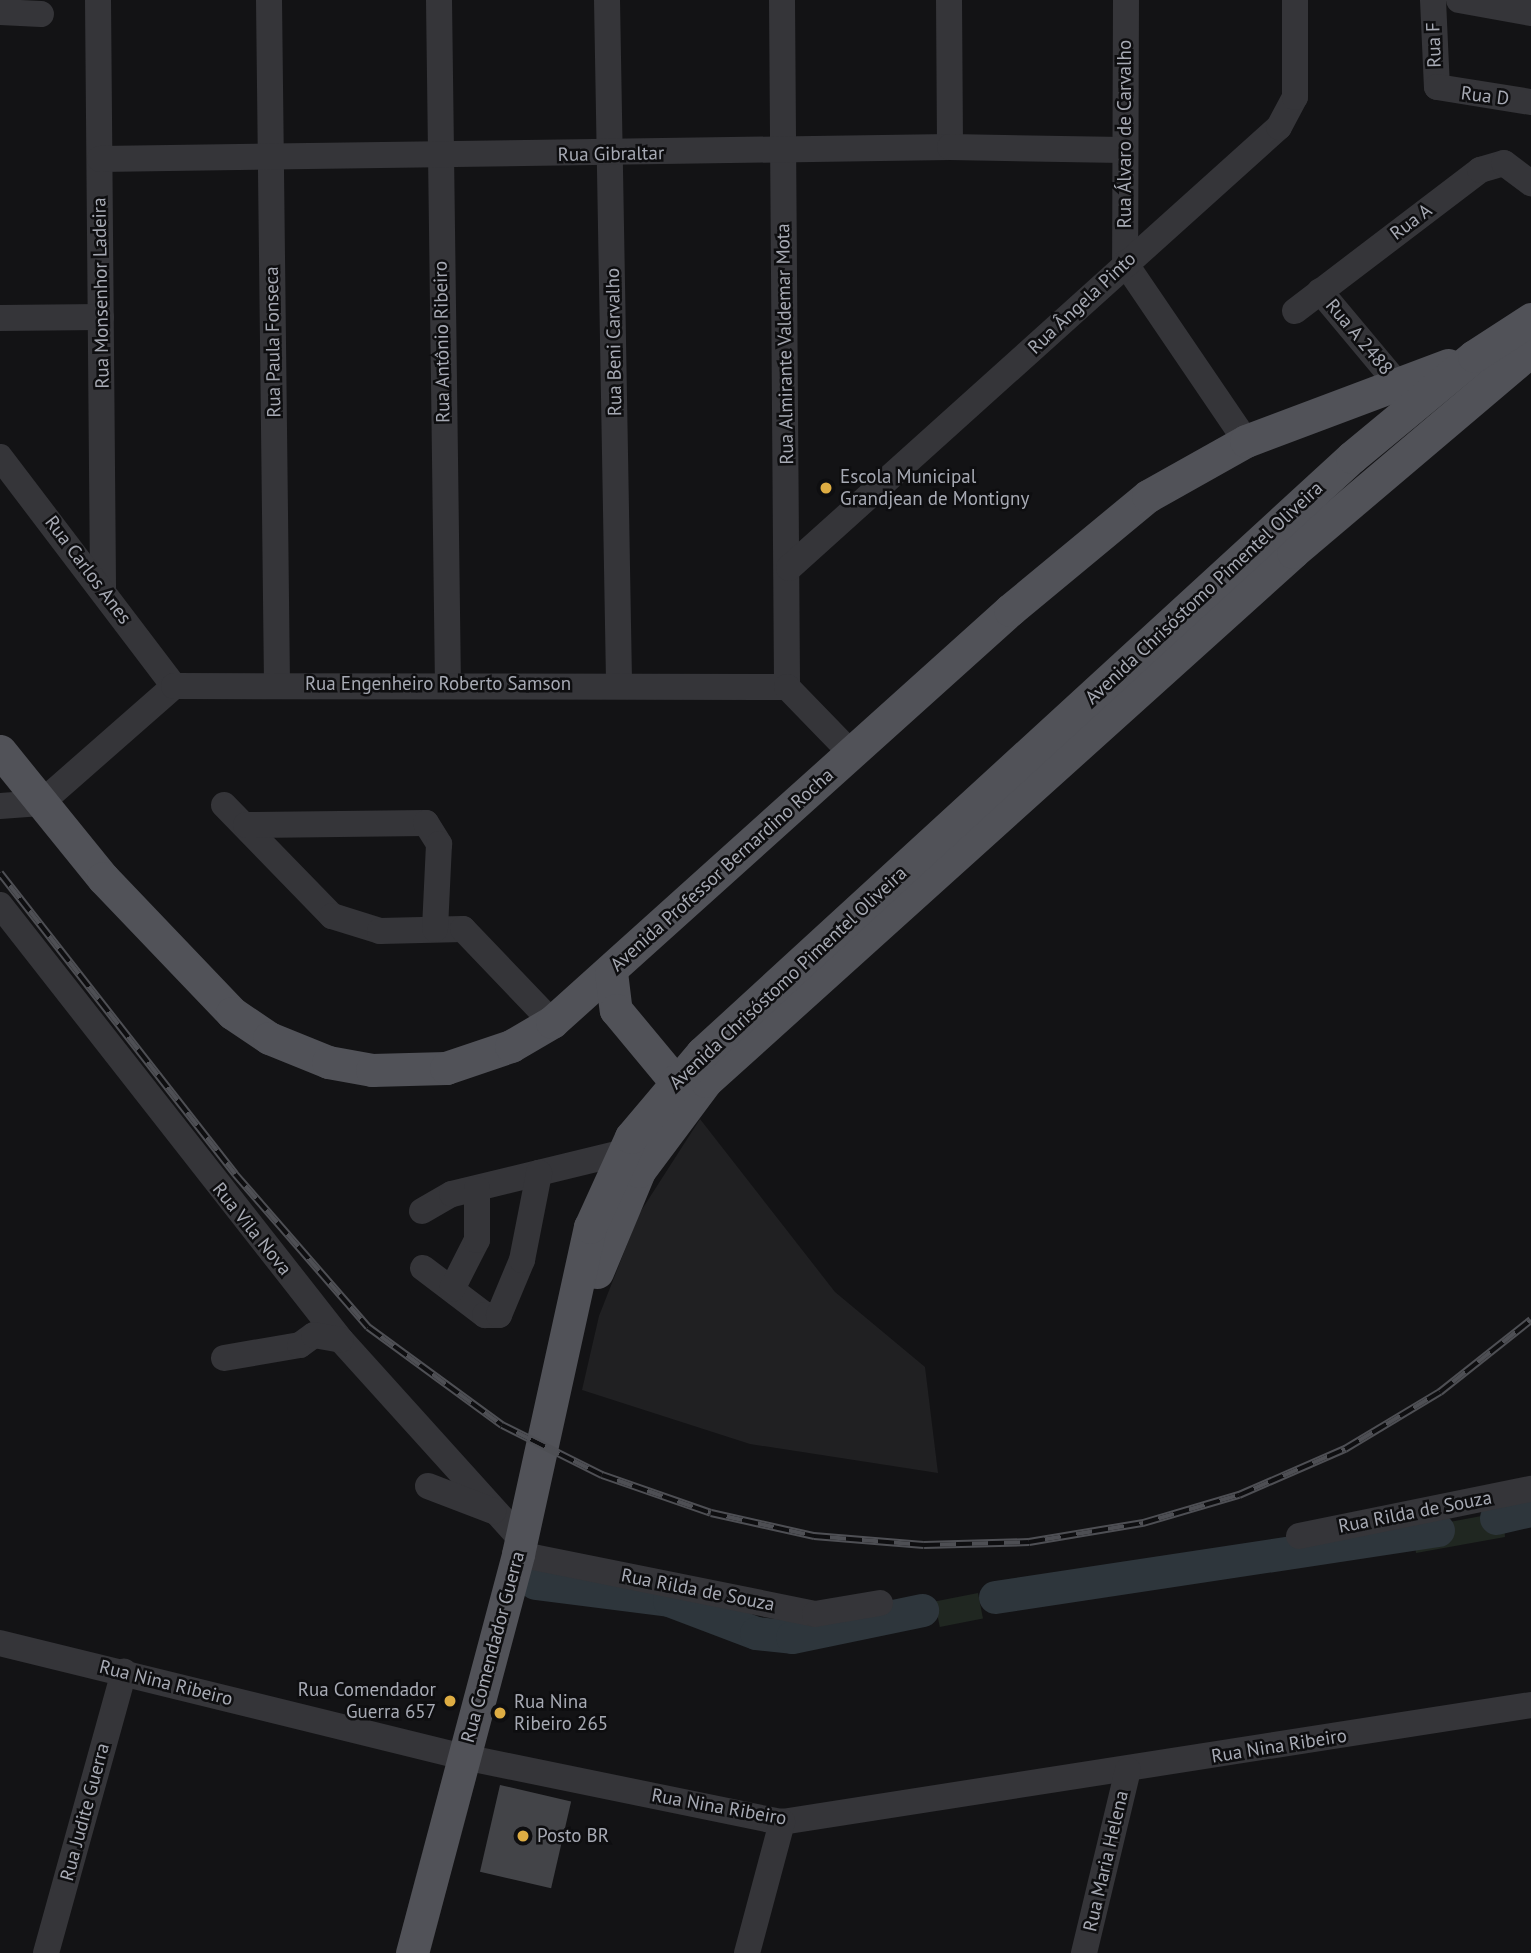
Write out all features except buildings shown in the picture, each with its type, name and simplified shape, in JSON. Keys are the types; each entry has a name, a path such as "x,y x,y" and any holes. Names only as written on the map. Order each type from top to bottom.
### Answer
{"main road":[{"name":"Avenida Chrisóstomo Pimentel Oliveira","path":"568,1338 592,1218 620,1153 690,1081 1352,457 1474,356 1531,319"},
{"name":"Avenida Chrisóstomo Pimentel Oliveira","path":"568,1338 639,1171 690,1081 1309,538 1531,350"},
{"name":"Avenida Professor Bernardino Rocha","path":"0,751 41,803 191,976 232,1013 300,1053 372,1070 446,1068 511,1046 562,1013 1108,526 1247,441 1293,421 1474,356"},
{"path":"1293,421 1328,423 1352,457 1349,488 1309,538"},
{"path":"611,972 616,1010 690,1081"},
{"path":"562,1013 616,1010"},
{"name":"Rua Comendador Guerra","path":"412,1953 518,1552 568,1338"}],"street":[{"name":"Rua Monsenhor Ladeira","path":"98,0 103,587"},
{"name":"Rua Paula Fonseca","path":"269,0 277,683"},
{"name":"Rua Antônio Ribeiro","path":"439,0 438,155 448,684"},
{"name":"Rua Beni Carvalho","path":"607,0 619,684"},
{"name":"Rua Almirante Valdemar Mota","path":"782,0 789,568 787,687"},
{"path":"948,0 950,146"},
{"name":"Rua Álvaro de Carvalho","path":"1125,263 1122,150 1126,0"},
{"name":"Rua Ângela Pinto","path":"789,568 1279,127 1294,97 1295,0"},
{"name":"Rua F","path":"1433,0 1440,89"},
{"path":"1459,0 1531,13"},
{"path":"5,8 41,14"},
{"name":"Rua D","path":"1440,89 1531,102"},
{"name":"Rua Gibraltar","path":"100,159 611,155 950,146 1122,150"},
{"name":"Rua A","path":"1294,311 1492,164 1519,169 1531,183"},
{"path":"1125,263 1247,441"},
{"name":"Rua A 2488","path":"1320,291 1397,383"},
{"path":"0,318 101,317"},
{"name":"Rua Carlos Anes","path":"0,457 103,587 174,686"},
{"name":"Rua Engenheiro Roberto Samson","path":"174,686 277,683 787,687"},
{"path":"0,806 41,803 174,686"},
{"path":"787,687 851,753"},
{"path":"224,805 332,916 380,931 463,929 477,938 562,1013"},
{"path":"246,825 426,823 439,844 435,929"},
{"name":"Rua Vila Nova","path":"0,905 341,1340 498,1513 518,1552"},
{"path":"422,1211 477,1189 620,1153"},
{"path":"423,1268 485,1315 499,1315 522,1259 540,1173"},
{"path":"452,1289 477,1240 477,1189"},
{"path":"224,1358 300,1345 314,1335 341,1340"},
{"path":"428,1486 498,1513"},
{"name":"Rua Rilda de Souza","path":"1299,1536 1531,1489"},
{"name":"Rua Rilda de Souza","path":"518,1552 815,1614 880,1603"},
{"name":"Rua Nina Ribeiro","path":"0,1643 464,1756 782,1822 1531,1705"},
{"name":"Rua Judite Guerra","path":"46,1953 124,1672"},
{"name":"Rua Maria Helena","path":"1084,1953 1128,1770"},
{"path":"747,1953 782,1822"}],"shaded area":[{"path":"700,1119 835,1292 925,1367 938,1473 750,1444 582,1390 599,1316 639,1214"},
{"path":"1492,1514 1495,1524 1504,1523 1505,1537 1416,1553 1414,1540 1441,1534 1439,1524"},
{"path":"978,1593 983,1619 940,1627 935,1601"}],"waterway":[{"path":"1496,1518 1531,1510"},
{"path":"995,1597 1438,1530"},
{"path":"535,1583 669,1600 756,1633 792,1637 922,1610"}],"railway":[{"path":"0,873 235,1174 368,1327 502,1425 602,1475 711,1513 814,1536 924,1545 1029,1542 1143,1523 1239,1495 1345,1449 1440,1392 1531,1320"}],"place":[{"name":"Escola Municipal Grandjean de Montigny","path":"826,488"},
{"name":"Rua Comendador Guerra 657","path":"450,1701"},
{"name":"Rua Nina Ribeiro 265","path":"500,1713"},
{"name":"Posto BR","path":"523,1836"}]}
